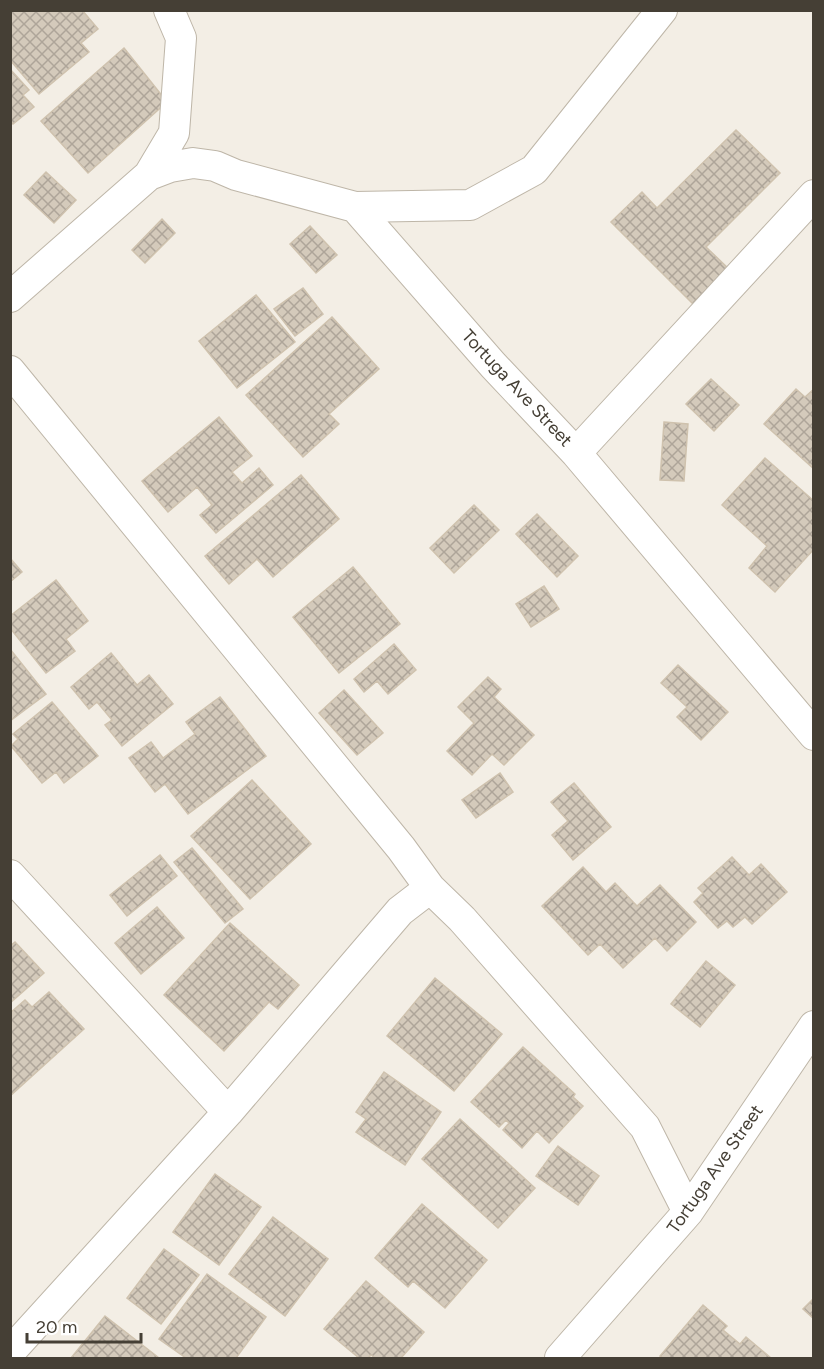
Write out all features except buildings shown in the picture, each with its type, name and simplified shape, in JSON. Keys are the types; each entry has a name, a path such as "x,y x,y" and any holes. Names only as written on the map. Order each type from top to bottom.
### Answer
{"street":[{"path":"10,297 149,175 174,133 181,38 169,10"},
{"path":"149,175 170,166 193,163 215,166 236,175 355,207 470,205 534,170 662,10"},
{"path":"576,453 813,195"},
{"name":"Tortuga Ave Street","path":"355,207 493,365 576,453 813,735"},
{"path":"10,371 401,848 430,888 462,919 645,1127 688,1212"},
{"path":"10,875 228,1112"},
{"path":"10,1352 228,1112 400,911 430,888"},
{"name":"Tortuga Ave Street","path":"560,1359 688,1212 813,1026"}]}
